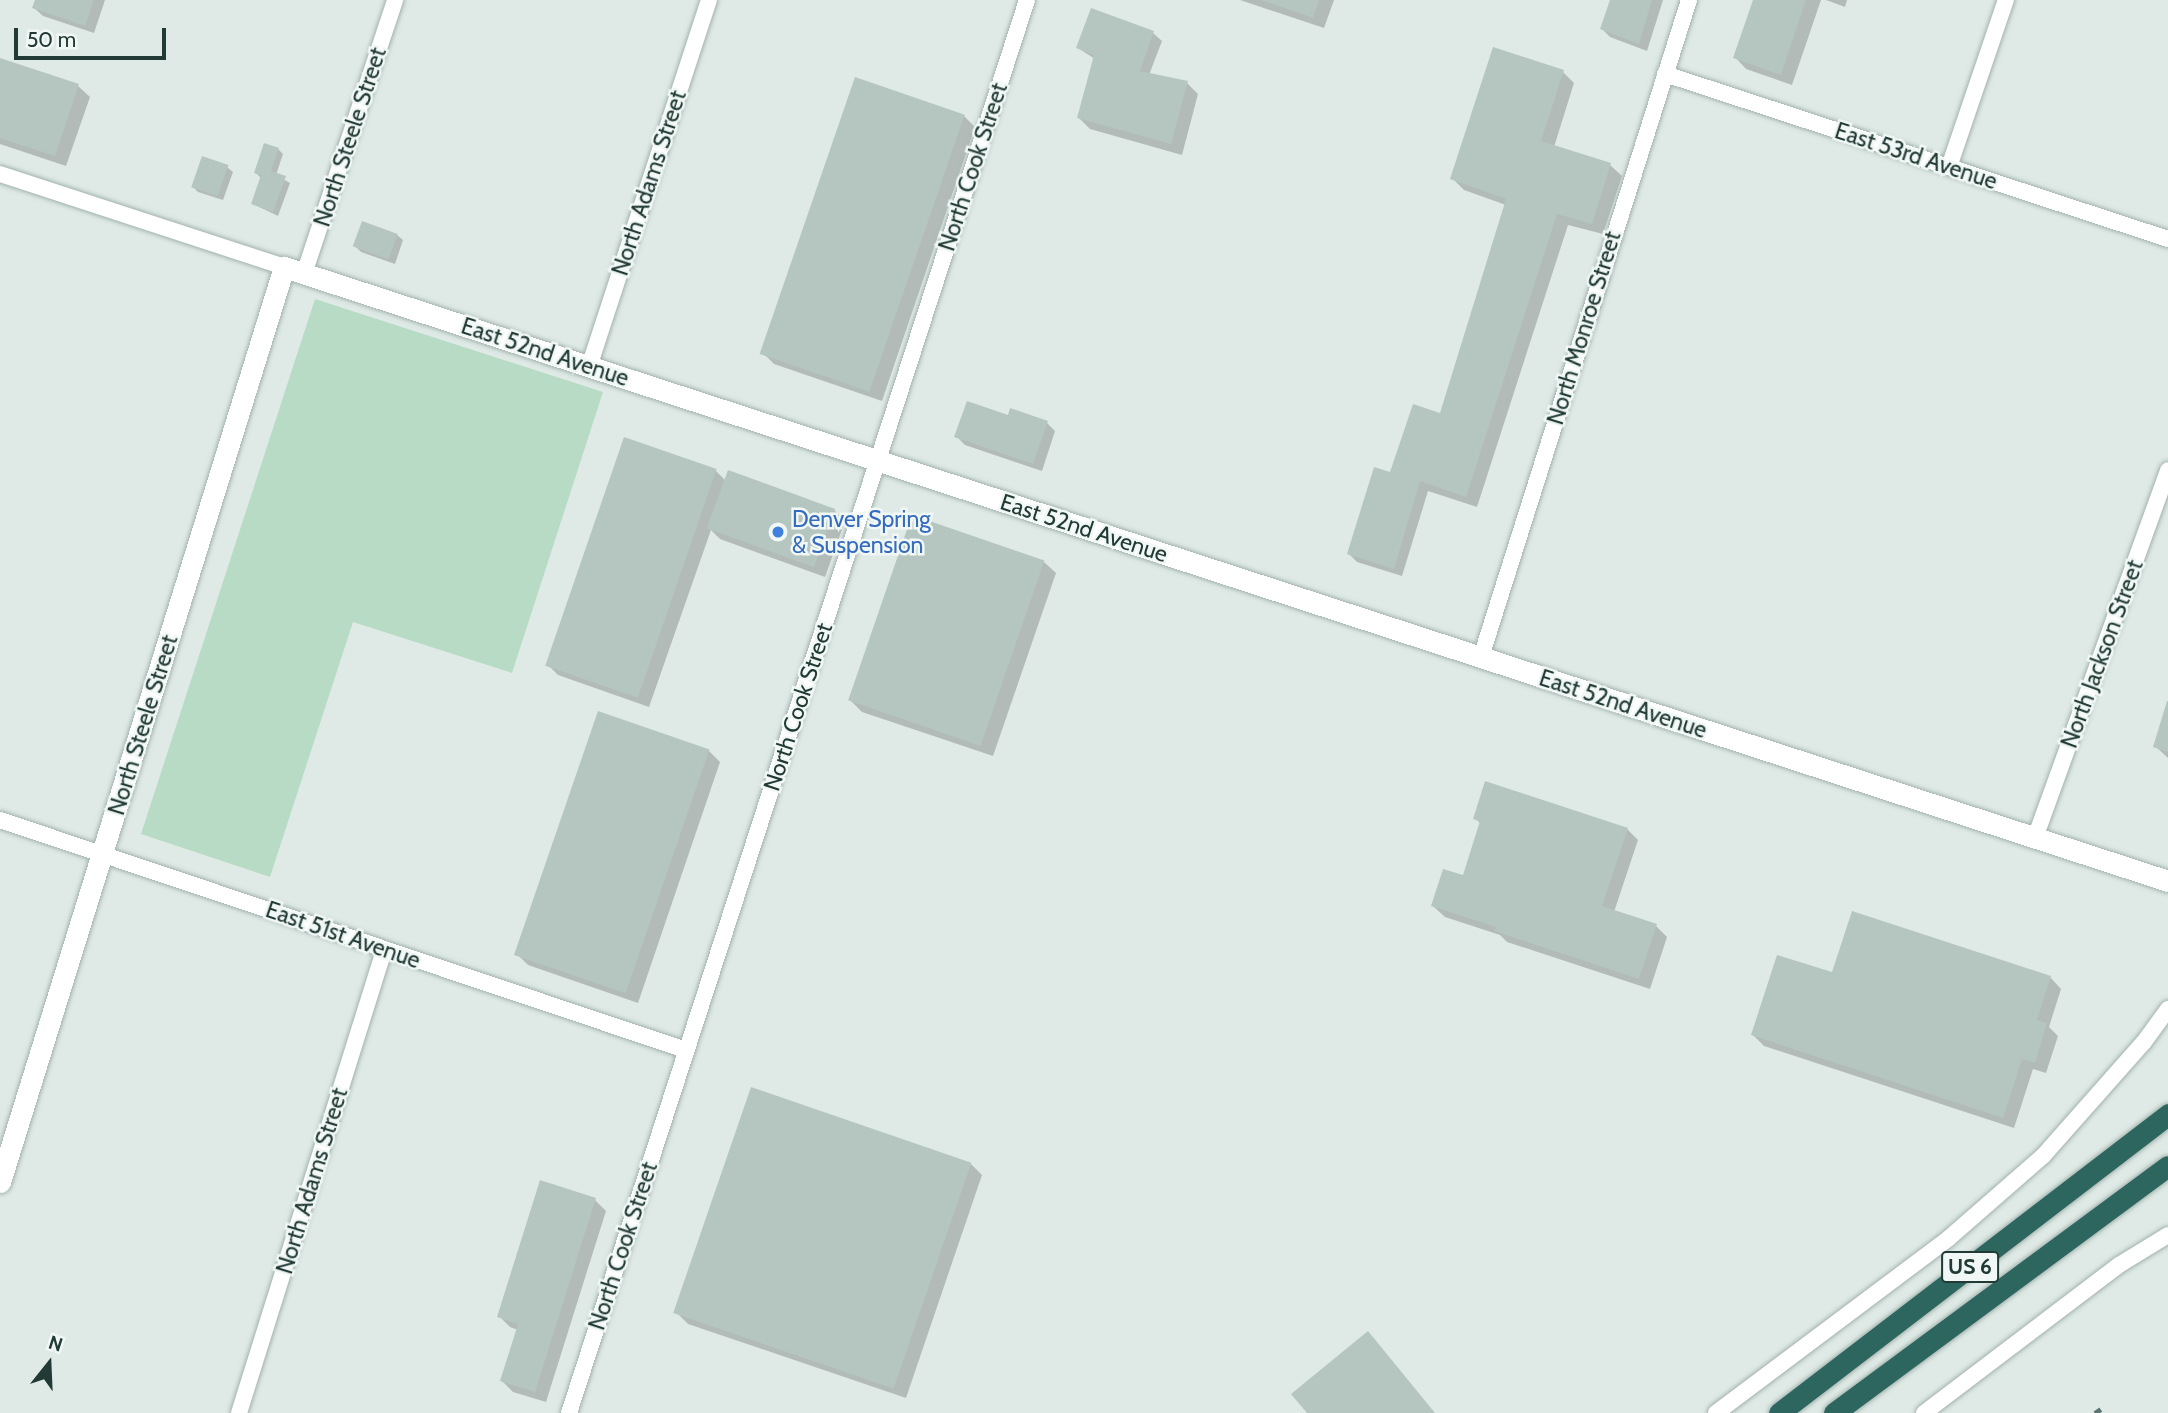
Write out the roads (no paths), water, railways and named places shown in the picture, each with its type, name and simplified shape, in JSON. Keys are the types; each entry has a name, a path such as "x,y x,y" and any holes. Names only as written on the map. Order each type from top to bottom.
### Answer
{"highway":[{"name":"US 6","path":"1779,1413 2168,1114"},
{"name":"US 6","path":"1834,1413 2168,1166"}],"street":[{"name":"North Steele Street","path":"304,274 395,0"},
{"name":"North Adams Street","path":"590,367 709,0"},
{"name":"North Cook Street","path":"569,1413 1027,0"},
{"name":"North Monroe Street","path":"1481,657 1689,0"},
{"path":"1950,167 2006,0"},
{"name":"East 53rd Avenue","path":"1665,74 2168,239"},
{"name":"East 52nd Avenue","path":"0,176 2168,881"},
{"name":"North Steele Street","path":"0,1182 284,267"},
{"name":"North Jackson Street","path":"2035,838 2168,470"},
{"name":"East 51st Avenue","path":"0,820 686,1050"},
{"name":"North Adams Street","path":"239,1413 384,949"},
{"path":"1716,1413 1950,1238 2043,1156 2144,1042 2168,1009"},
{"path":"1924,1413 2119,1265 2168,1235"}],"railway":[{"path":"2095,1413 2101,1409"}],"place":[{"name":"Denver Spring & Suspension","path":"778,532"}]}
